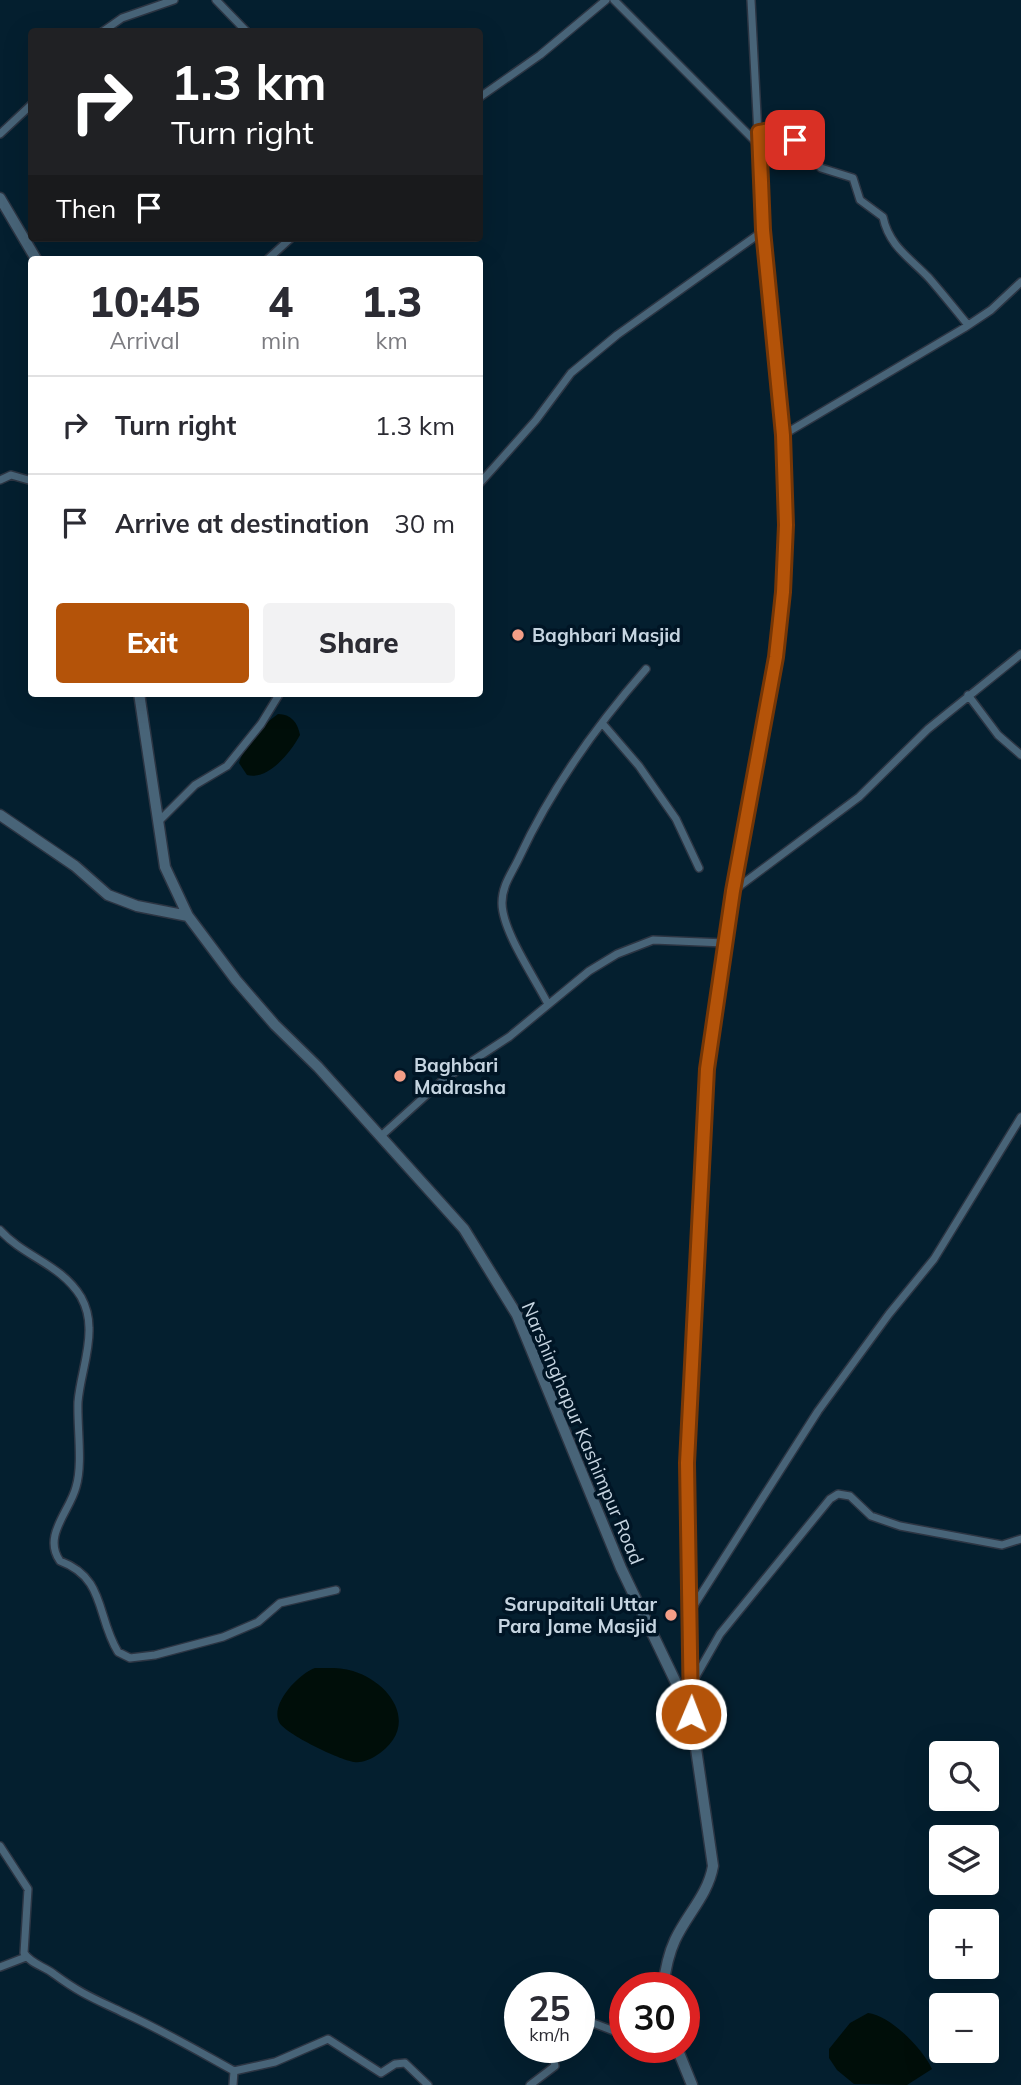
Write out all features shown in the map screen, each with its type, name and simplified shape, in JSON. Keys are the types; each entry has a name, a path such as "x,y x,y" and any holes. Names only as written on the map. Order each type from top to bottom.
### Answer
{"main road":[{"path":"0,198 34,256"},
{"name":"Narshinghapur Kashimpur Road","path":"140,697 165,867 188,916 267,1016 381,1136 464,1229 517,1315 621,1568 691,1714 713,1866 709,1885 687,1919 668,1958 666,1972"},
{"path":"0,815 75,866 93,884 114,898 153,910 188,916"},
{"path":"683,2063 692,2085"}],"street":[{"path":"108,28 122,18 174,0"},
{"path":"216,0 243,28"},
{"path":"483,95 540,55 606,0"},
{"path":"614,0 759,145"},
{"path":"691,1714 687,1463 707,1069 733,891 774,670 783,592 786,525 783,435 763,230 751,0"},
{"path":"0,134 28,108"},
{"path":"759,132 770,129 779,131 808,152 821,168 853,178 860,200 883,217 886,232 898,249 926,275 968,325"},
{"path":"483,481 536,420 570,373 617,335 763,230"},
{"path":"271,256 286,242"},
{"path":"783,435 804,420 835,407 968,325 1021,282"},
{"path":"0,480 11,475 28,480"},
{"path":"733,891 859,797 968,695 1021,654"},
{"path":"548,1004 504,919 503,894 508,878 550,797 602,723 646,668"},
{"path":"968,695 998,735 1021,755"},
{"path":"158,822 195,785 227,766 261,724 278,697"},
{"path":"602,723 639,766 676,819 699,868"},
{"path":"381,1136 443,1080 509,1037 589,971 634,945 662,940 725,943"},
{"path":"690,1612 818,1411 889,1314 934,1259 1021,1117"},
{"path":"0,1230 11,1243 24,1252 41,1257 66,1281 82,1298 87,1314 89,1330 78,1400 77,1486 58,1523 54,1546 60,1561 76,1567 94,1588 118,1652 130,1658 155,1655 223,1637 258,1622 280,1603 336,1590"},
{"path":"692,1684 720,1634 830,1499 838,1494 850,1496 871,1516 900,1527 1002,1545 1021,1539"},
{"path":"0,1846 28,1889 24,1952 26,1957 82,1995 124,2012 234,2071 275,2062 328,2039 381,2073 395,2064 405,2063 428,2085"},
{"path":"0,1967 26,1957"},
{"path":"530,2085 555,2066 554,2063"},
{"path":"233,2085 234,2071"}],"shaded area":[{"path":"278,714 293,720 300,735 278,764 263,774 247,775 239,763 245,749"},
{"path":"315,1668 348,1670 368,1677 380,1686 396,1708 399,1721 396,1734 388,1746 372,1758 354,1762 314,1746 283,1727 277,1714 282,1698 295,1682"},
{"path":"868,2013 886,2020 905,2034 932,2069 907,2085 854,2084 837,2070 829,2058 829,2049 850,2023"}],"place":[{"name":"Baghbari Masjid","path":"518,635"},
{"name":"Baghbari Madrasha","path":"400,1076"},
{"name":"Sarupaitali Uttar Para Jame Masjid","path":"671,1615"}],"route":[{"path":"691,1714 687,1463 700,1252 707,1069 733,891 776,657 786,525 783,435 763,230 759,132 775,129 795,140"}]}
